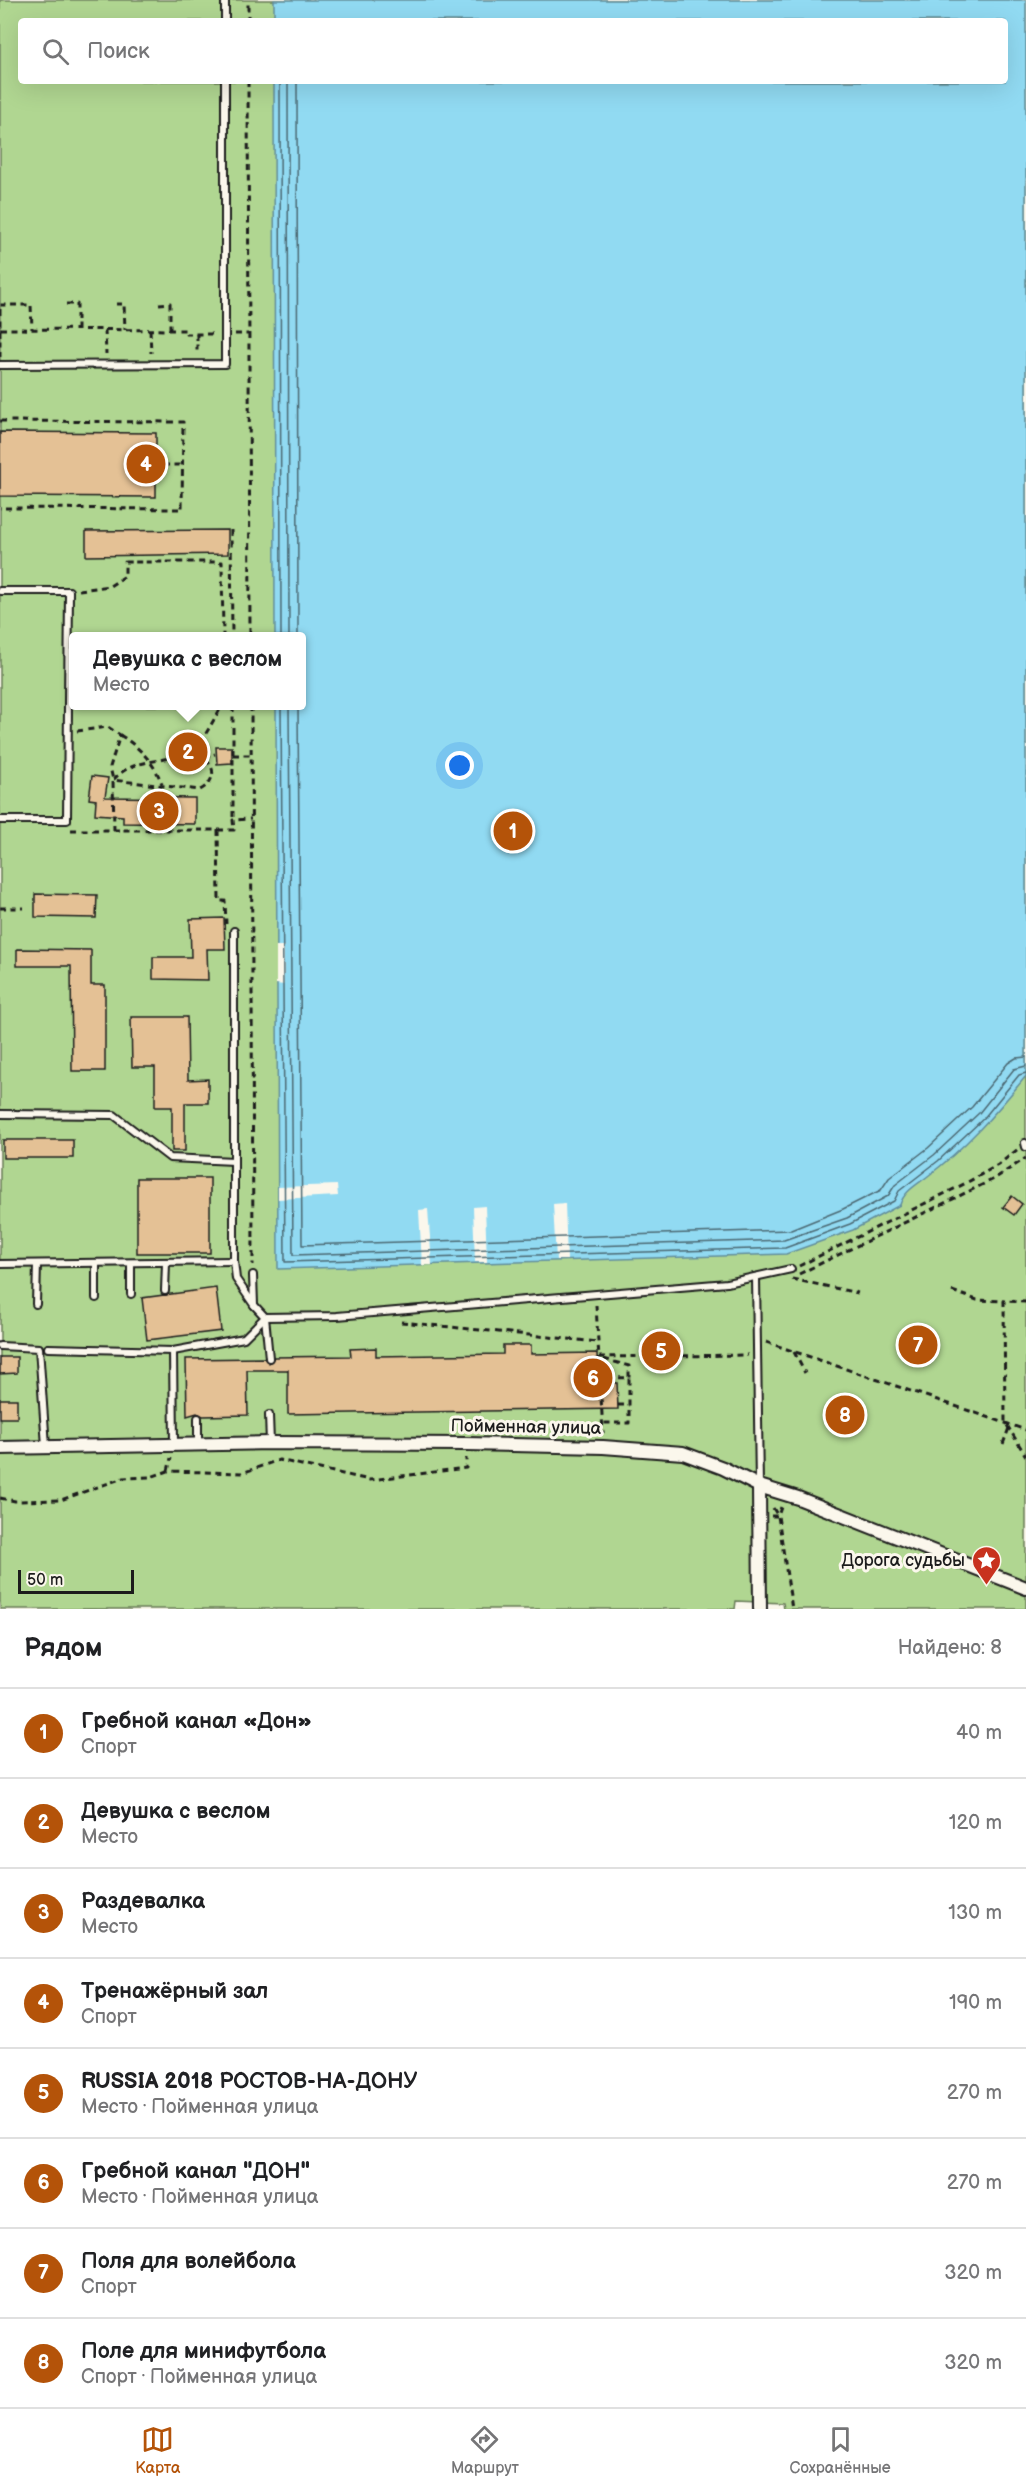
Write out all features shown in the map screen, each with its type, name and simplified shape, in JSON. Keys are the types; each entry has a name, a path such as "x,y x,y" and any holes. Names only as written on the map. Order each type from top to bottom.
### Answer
{"street":[{"name":"Пойменная улица","path":"0,1448 270,1443 466,1444 603,1447 683,1453 723,1468 759,1486 798,1498 1026,1588"},
{"path":"759,1486 760,1609"}],"lane":[{"path":"225,0 225,18"},
{"path":"0,365 225,364 225,84"},
{"path":"0,591 69,591 67,820 0,820"},
{"path":"234,931 234,1261 236,1279 265,1317 269,1358"},
{"path":"0,1114 114,1114 170,1158 234,1161"},
{"path":"1025,1143 1026,1147"},
{"path":"0,1264 234,1261"},
{"path":"36,1304 37,1263"},
{"path":"96,1263 96,1298"},
{"path":"131,1263 131,1294"},
{"path":"165,1292 166,1263"},
{"path":"253,1275 254,1305"},
{"path":"48,1348 173,1351 244,1338 265,1317 337,1316 727,1283 756,1277 792,1276"},
{"path":"756,1277 759,1486"},
{"path":"0,1346 39,1348 46,1446"},
{"path":"173,1351 174,1445"},
{"path":"269,1415 270,1443"},
{"path":"198,1418 198,1445"}],"path":[{"path":"248,0 248,18"},
{"path":"248,84 250,632"},
{"path":"159,304 170,303 170,330"},
{"path":"66,304 77,304 77,330"},
{"path":"116,304 124,304 125,330"},
{"path":"0,365 0,305 32,305 32,329"},
{"path":"0,329 186,330 186,334 248,334"},
{"path":"105,330 106,364"},
{"path":"150,330 151,364"},
{"path":"197,334 197,364"},
{"path":"0,421 183,422 182,509 0,508"},
{"path":"163,465 183,465"},
{"path":"231,530 232,632"},
{"path":"69,591 110,586 125,576 125,562 222,562 223,632"},
{"path":"199,758 198,747 219,710"},
{"path":"68,830 234,830 232,710"},
{"path":"250,710 253,1275"},
{"path":"76,731 92,731 108,727 151,761 162,785"},
{"path":"114,830 113,780 110,767 120,735"},
{"path":"177,756 182,743 190,742 198,747"},
{"path":"206,760 208,756 215,754"},
{"path":"233,755 251,755"},
{"path":"113,780 126,768 177,756"},
{"path":"113,780 195,791 206,787 214,773 206,760 199,758 190,764 177,756"},
{"path":"233,820 251,819"},
{"path":"218,830 219,901 225,901 226,924 234,931 252,930"},
{"path":"0,908 24,908"},
{"path":"792,1276 998,1165 1025,1143"},
{"path":"792,1276 994,1179 1026,1158"},
{"path":"792,1276 858,1293"},
{"path":"952,1291 977,1300 1026,1302"},
{"path":"595,1294 603,1406 603,1447"},
{"path":"1004,1301 1005,1422 1026,1456"},
{"path":"396,1322 598,1342"},
{"path":"757,1339 1026,1430"},
{"path":"793,1350 805,1373"},
{"path":"599,1357 758,1355"},
{"path":"599,1357 629,1366"},
{"path":"603,1423 629,1423 628,1357"},
{"path":"598,1377 629,1377"},
{"path":"618,1405 629,1405"},
{"path":"603,1406 608,1406"},
{"path":"1003,1444 1009,1428"},
{"path":"0,1498 15,1501 61,1500 123,1478 151,1477 168,1471 242,1473 279,1460 369,1480 381,1479 466,1468 466,1444"},
{"path":"772,1506 778,1516 792,1609"}],"green space":[{"path":"0,0 1026,0 1026,1609 784,1609 783,1603 736,1601 735,1609 0,1609"}],"water":[{"path":"274,0 1026,0 1026,1076 980,1129 942,1165 908,1192 900,1205 853,1230 786,1254 278,1269 276,710 306,710 306,632 275,632 274,84 1008,84 1008,18 274,18"}],"pier":[{"path":"276,946 284,946 284,985 276,984"},
{"path":"337,1185 338,1196 278,1199 278,1187"},
{"path":"565,1203 567,1260 556,1260 553,1204"},
{"path":"485,1206 487,1262 475,1262 473,1207"},
{"path":"428,1209 432,1265 422,1265 419,1210"}],"building":[{"path":"0,432 156,433 156,497 0,496"},
{"path":"228,530 228,554 86,556 86,531"},
{"path":"216,747 232,747 232,763 217,764"},
{"path":"92,776 108,778 105,797 195,798 195,824 123,823 123,816 95,814 96,800 89,799"},
{"path":"35,894 97,895 96,918 35,917"},
{"path":"224,918 225,949 207,949 208,980 153,979 153,957 191,957 190,919"},
{"path":"17,949 91,950 91,985 105,985 105,1071 72,1071 71,966 17,966"},
{"path":"131,1017 187,1017 188,1080 208,1079 208,1103 185,1103 185,1151 172,1151 172,1107 155,1107 155,1067 132,1067"},
{"path":"3,1140 73,1140 73,1158 3,1158"},
{"path":"137,1178 210,1178 210,1253 137,1253"},
{"path":"1012,1196 1022,1204 1014,1215 1003,1207"},
{"path":"216,1288 221,1331 147,1340 142,1298"},
{"path":"503,1345 531,1345 531,1354 597,1353 598,1383 617,1383 618,1409 288,1414 288,1370 247,1370 248,1415 203,1416 197,1413 187,1416 186,1359 264,1358 269,1363 274,1357 351,1356 350,1349 376,1348 376,1356 503,1354"},
{"path":"0,1357 17,1357 17,1373 0,1374"},
{"path":"0,1399 17,1399 17,1418 0,1418"}],"place":[{"name":"Тренажёрный зал","path":"146,464"},
{"name":"Девушка с веслом","path":"188,752"},
{"name":"Раздевалка","path":"159,811"},
{"name":"Гребной канал «Дон»","path":"513,831"},
{"name":"Поля для волейбола","path":"918,1345"},
{"name":"RUSSIA 2018 РОСТОВ-НА-ДОНУ","path":"661,1351"},
{"name":"Гребной канал \"ДОН\"","path":"593,1378"},
{"name":"Поле для минифутбола","path":"845,1415"},
{"name":"Дорога судьбы","path":"986,1586"}]}
